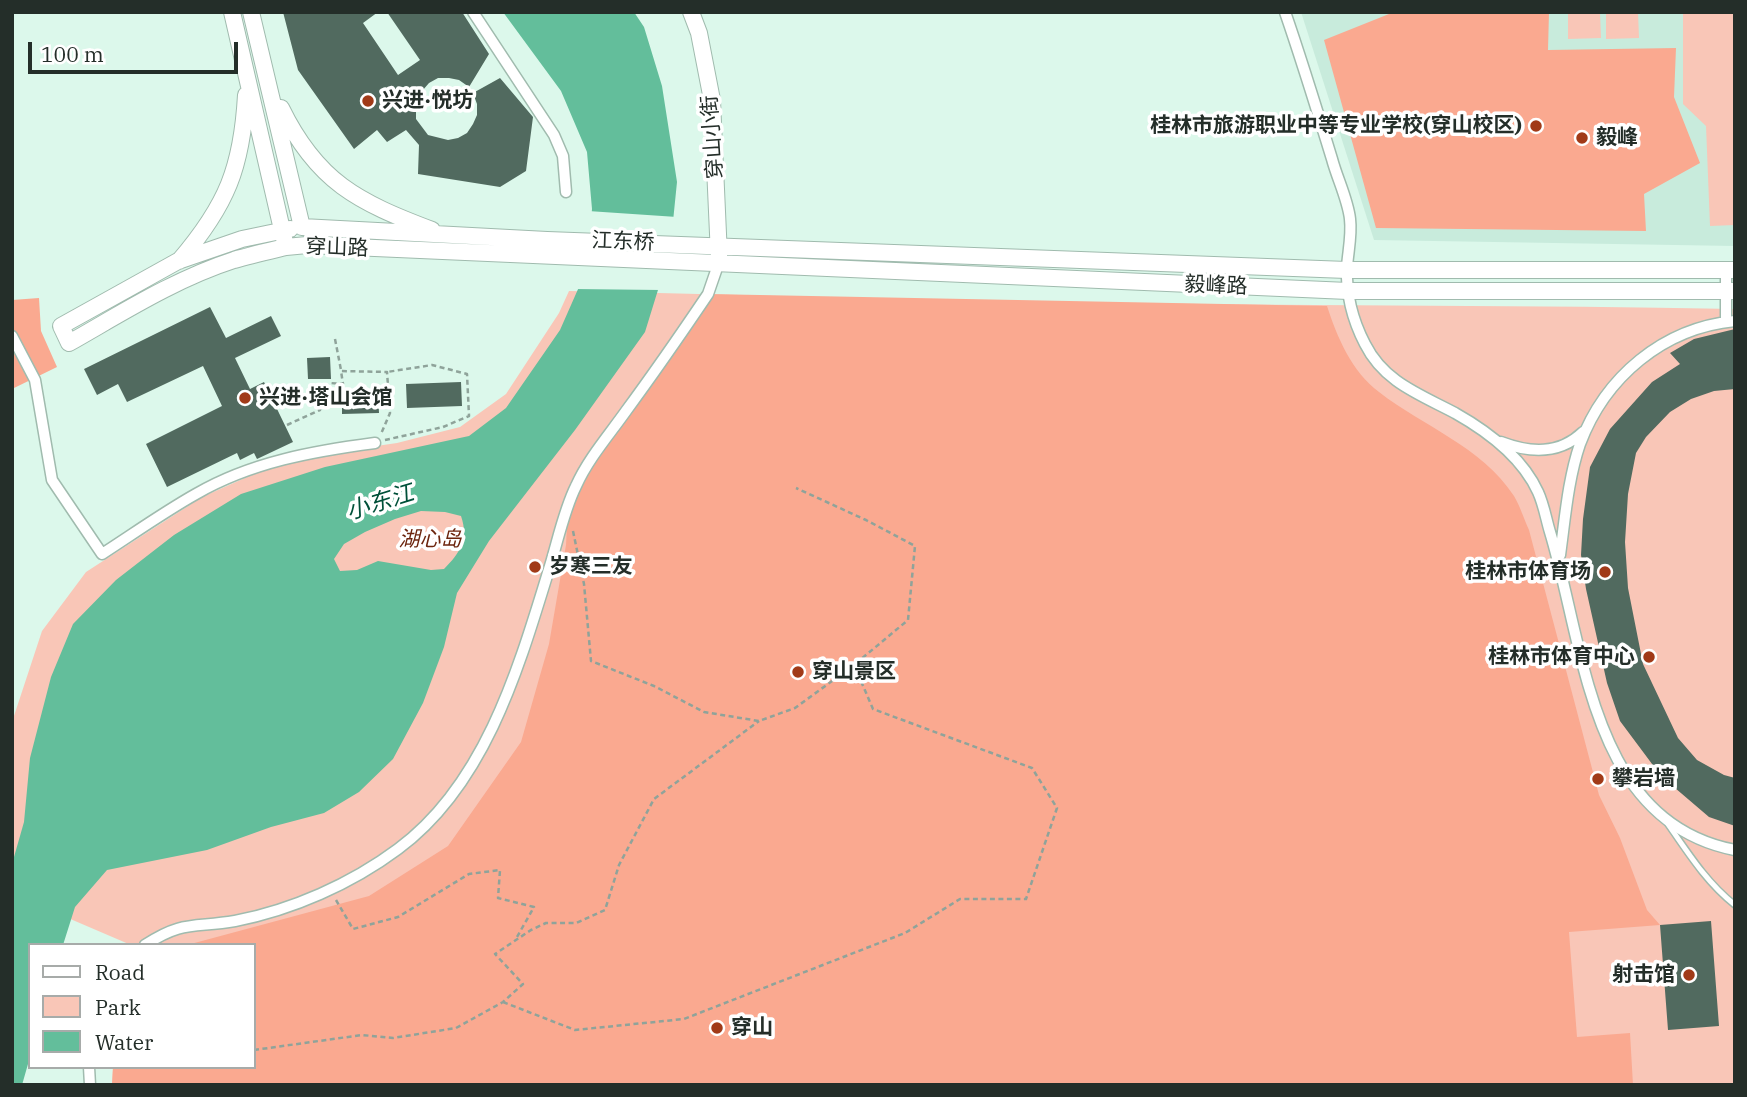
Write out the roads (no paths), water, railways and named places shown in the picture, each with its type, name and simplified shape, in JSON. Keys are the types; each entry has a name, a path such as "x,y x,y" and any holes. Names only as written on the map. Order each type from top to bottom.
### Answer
{"main road":[{"name":"穿山路","path":"232,12 286,247 307,245 545,257"},
{"name":"穿山路","path":"251,12 302,227 547,240"},
{"name":"穿山小街","path":"691,12 699,33 712,100 720,246 718,265"},
{"path":"178,261 207,227 234,174 244,127 247,78"},
{"path":"267,80 304,149 339,185 381,211 445,235"},
{"path":"286,247 233,260 188,279 69,344 61,326 178,261 221,246 302,227 307,245"},
{"name":"江东桥","path":"547,240 700,245"},
{"name":"毅峰路","path":"700,245 1347,270 1730,270"},
{"name":"江东桥","path":"545,257 697,264"},
{"name":"毅峰路","path":"697,264 1348,291 1730,291"}],"street":[{"path":"473,12 554,135 563,156 566,192"},
{"path":"1285,12 1350,219 1348,291 1365,345 1377,364 1389,376 1411,391 1475,424 1527,471 1538,493 1559,561 1585,671 1611,748 1640,795 1668,824 1692,837 1735,850"},
{"path":"148,943 183,925 234,920 296,904 330,889 369,870 419,833 439,813 505,703 576,486 708,294 718,265"},
{"path":"1559,561 1574,466 1587,428 1618,378 1633,363 1663,344 1700,328 1730,322 1730,270"},
{"path":"12,336 35,380 52,480 102,554 197,493 222,481 291,457 375,443"},
{"path":"1495,440 1523,449 1548,450 1576,439 1587,428"}],"lane":[{"path":"1668,824 1691,858 1735,905"}],"water":[{"name":"小东江","path":"503,12 634,12 644,27 662,86 677,182 670,251 645,332 575,430 489,541 457,593 444,647 423,703 393,759 359,792 324,813 271,827 207,850 107,870 75,907 64,943 28,943 28,1064 22,1085 12,1085 12,864 24,822 30,758 51,677 73,624 116,580 174,535 241,494 325,467 469,436 506,408 560,330 586,271 592,209 587,152 561,91","holes":["421,511 461,516 464,532 462,545 444,569 431,570 378,561 357,570 340,571 334,559 344,544 395,519"]}],"place":[{"name":"兴进·悦坊","path":"368,101"},
{"name":"桂林市旅游职业中等专业学校(穿山校区)","path":"1536,126"},
{"name":"毅峰","path":"1582,138"},
{"name":"兴进·塔山会馆","path":"245,398"},
{"name":"岁寒三友","path":"535,567"},
{"name":"桂林市体育场","path":"1605,572"},
{"name":"桂林市体育中心","path":"1649,657"},
{"name":"穿山景区","path":"798,672"},
{"name":"攀岩墙","path":"1598,779"},
{"name":"射击馆","path":"1689,975"},
{"name":"穿山","path":"717,1028"}],"park label":[{"name":"湖心岛","path":"430,540"}]}
